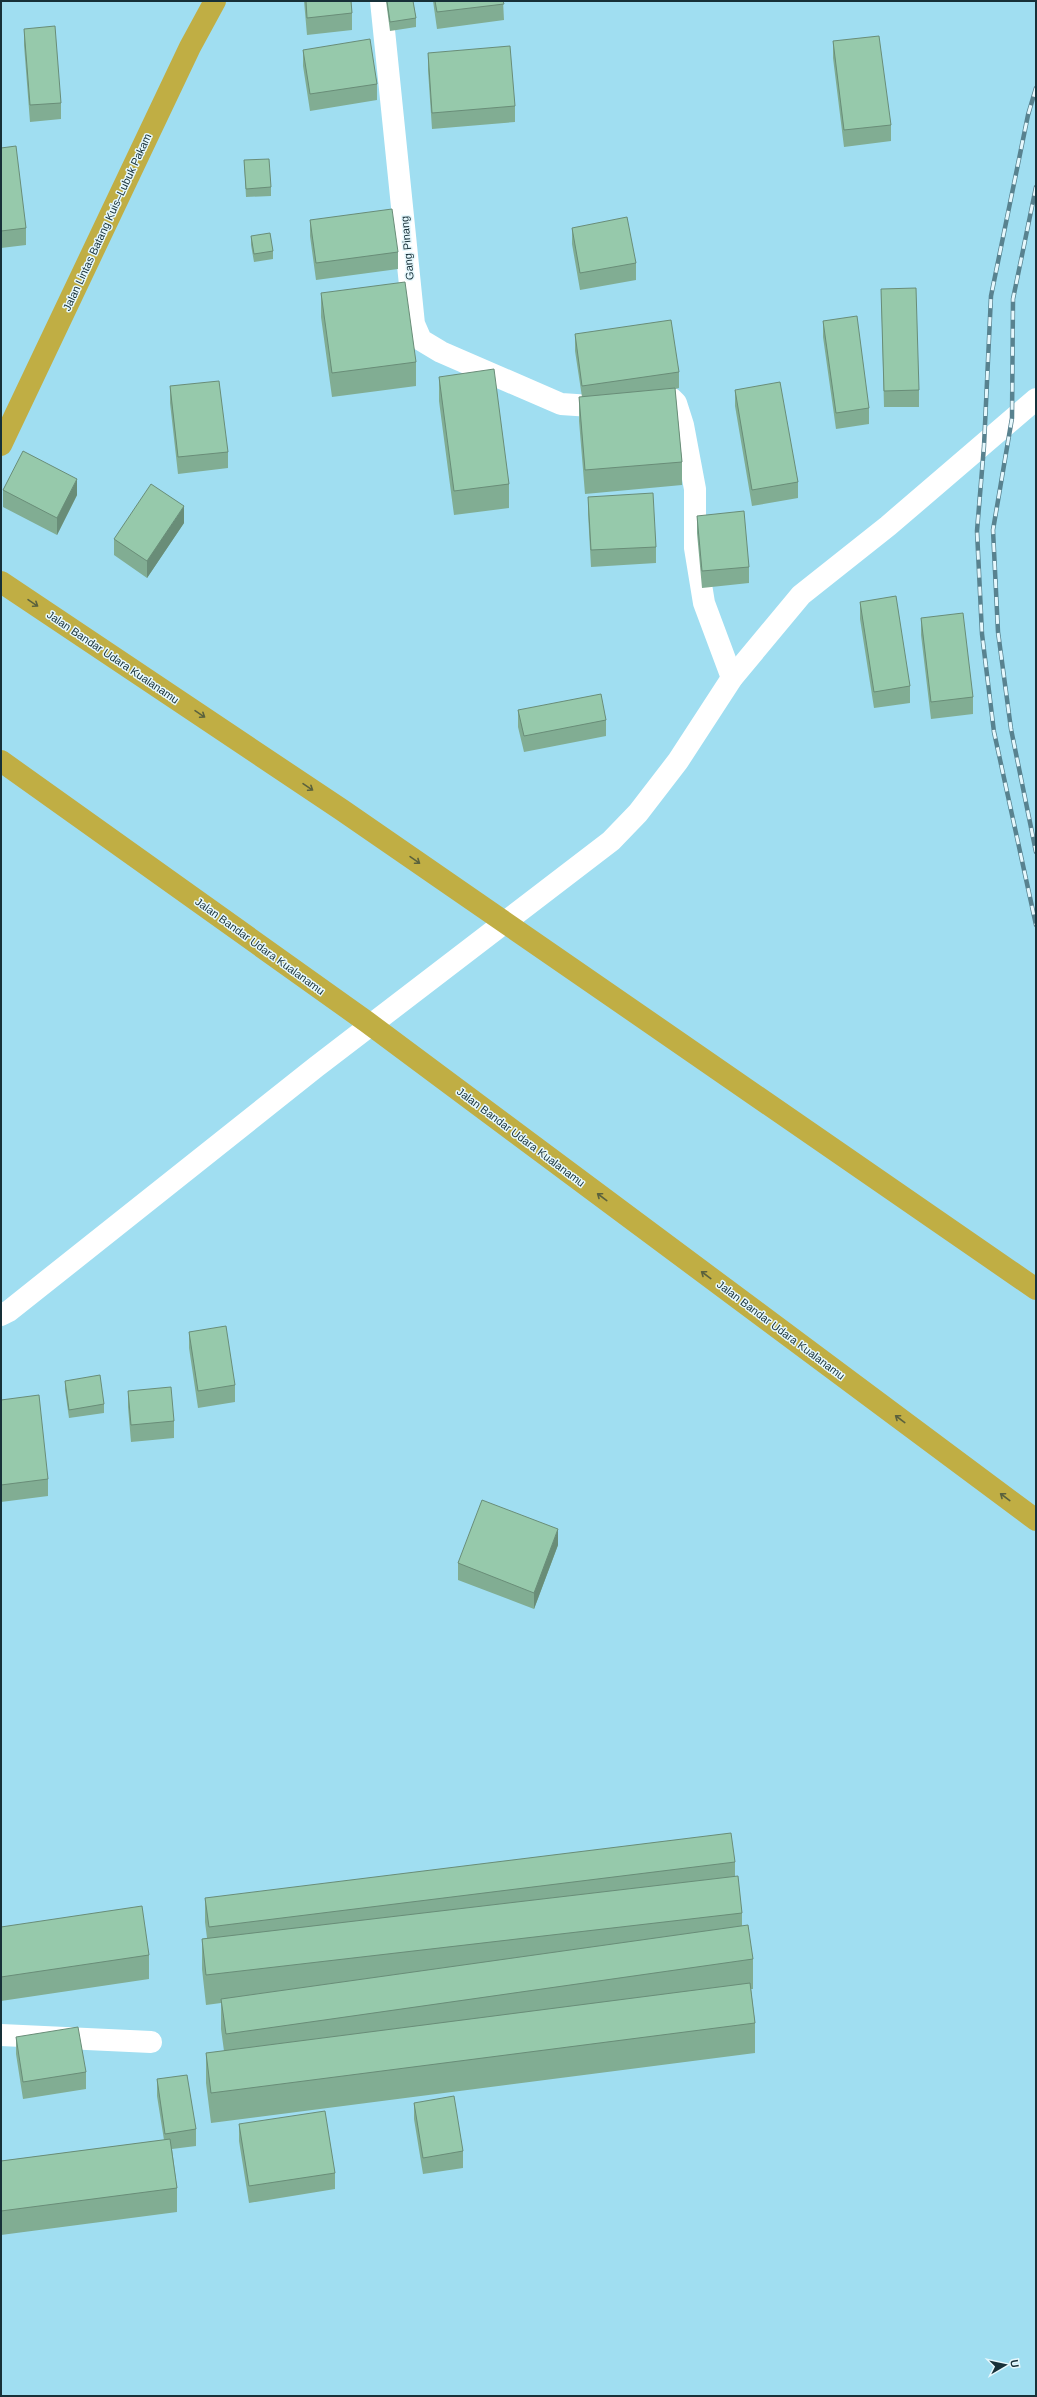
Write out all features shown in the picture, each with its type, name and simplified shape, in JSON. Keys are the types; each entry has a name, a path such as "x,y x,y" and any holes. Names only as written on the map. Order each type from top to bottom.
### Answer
{"highway":[{"name":"Jalan Lintas Batang Kuis–Lubuk Pakam","path":"1,445 190,47 216,1"},
{"name":"Jalan Bandar Udara Kualanamu","path":"1,582 349,814 1036,1289"},
{"name":"Jalan Bandar Udara Kualanamu","path":"1,761 367,1022 1036,1520"}],"main road":[{"name":"Gang Pinang","path":"380,1 414,324 421,340 441,352 561,404 591,406 662,398 672,399 676,403 682,424 694,489 695,548 704,603 732,678"},
{"path":"1,1315 16,1306 316,1067 611,842 638,813 678,761 732,678 801,595 888,526 1036,399"},
{"path":"1,2035 151,2042"}],"building":[{"path":"306,1 351,1 352,13 307,18"},
{"path":"387,1 413,1 416,18 390,22"},
{"path":"435,1 503,1 504,4 437,12"},
{"path":"55,26 61,103 30,105 24,29"},
{"path":"879,36 891,125 844,130 833,41"},
{"path":"370,39 377,84 310,94 303,50"},
{"path":"510,46 515,106 432,113 428,53"},
{"path":"16,146 26,228 1,231 1,148"},
{"path":"269,159 271,187 246,189 244,160"},
{"path":"392,209 398,252 316,263 310,220"},
{"path":"627,217 636,263 580,273 572,228"},
{"path":"270,233 273,251 254,254 251,236"},
{"path":"405,282 416,362 332,373 321,293"},
{"path":"916,288 919,390 884,391 881,289"},
{"path":"857,316 869,408 836,413 823,321"},
{"path":"671,320 679,372 582,386 575,334"},
{"path":"494,369 509,484 454,491 439,377"},
{"path":"219,381 228,452 178,457 170,386"},
{"path":"780,382 798,482 752,490 735,390"},
{"path":"675,388 682,462 585,470 579,397"},
{"path":"23,451 77,479 57,518 3,490"},
{"path":"151,484 184,506 147,561 114,539"},
{"path":"653,493 656,547 591,550 588,497"},
{"path":"744,511 749,567 702,571 697,516"},
{"path":"896,596 910,686 874,692 860,602"},
{"path":"963,613 973,697 931,702 921,618"},
{"path":"601,694 606,720 524,736 518,710"},
{"path":"226,1326 235,1385 198,1391 189,1332"},
{"path":"100,1375 104,1404 69,1410 65,1381"},
{"path":"171,1387 174,1421 131,1425 128,1391"},
{"path":"39,1395 48,1479 1,1485 1,1400"},
{"path":"482,1500 558,1529 534,1593 458,1563"},
{"path":"731,1833 735,1862 209,1927 205,1898"},
{"path":"738,1876 742,1913 206,1975 202,1939"},
{"path":"142,1906 149,1955 1,1977 1,1927"},
{"path":"748,1925 753,1959 226,2034 221,1999"},
{"path":"750,1983 755,2023 211,2093 206,2053"},
{"path":"78,2027 86,2072 23,2082 16,2037"},
{"path":"187,2075 196,2129 165,2134 157,2079"},
{"path":"454,2096 463,2151 423,2158 414,2103"},
{"path":"325,2111 335,2173 249,2186 239,2124"},
{"path":"170,2139 177,2188 1,2211 1,2161"}],"railway":[{"path":"1036,88 1028,115 991,296 984,446 977,531 982,634 994,732 1036,925"},
{"path":"1036,187 1013,299 1012,418 993,530 998,632 1011,729 1036,852"}]}
